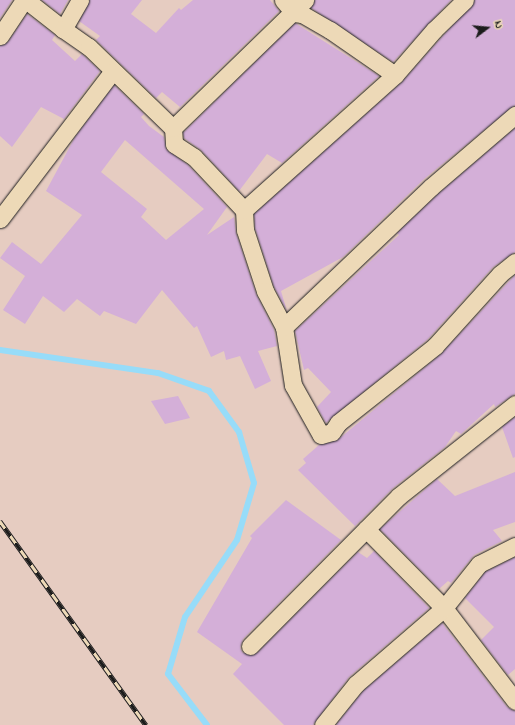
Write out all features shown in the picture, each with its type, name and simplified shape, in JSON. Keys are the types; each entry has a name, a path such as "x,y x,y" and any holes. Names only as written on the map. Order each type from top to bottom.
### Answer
{"street":[{"path":"0,36 25,0 89,47 112,72 173,128 174,144 194,157 244,210 245,230 265,291 284,327 293,385 321,435 332,432 338,423 435,346 500,274 515,262"},
{"path":"63,29 80,0"},
{"path":"173,128 288,6 305,0"},
{"path":"244,210 395,75 434,30 466,0"},
{"path":"288,6 330,30 395,75"},
{"path":"0,219 112,72"},
{"path":"284,327 431,187 515,115"},
{"path":"250,646 399,496 515,404"},
{"path":"366,530 444,608 515,701"},
{"path":"323,725 356,684 444,608 479,564 515,546"}],"building":[{"path":"0,0 12,0 0,18"},
{"path":"42,0 68,0 60,14"},
{"path":"90,0 142,0 131,14 156,33 179,8 181,10 193,0 270,0 279,11 180,107 162,92 156,98 96,40 100,36 79,21"},
{"path":"315,0 451,0 393,62 311,8"},
{"path":"475,0 515,0 515,105 424,179 343,257 281,291 287,311 274,287 255,228 254,214 402,82"},
{"path":"27,14 55,35 52,40 75,61 82,54 100,71 64,119 41,107 12,147 0,136 0,46 8,42"},
{"path":"295,23 379,76 282,163 267,154 239,191 201,150 184,138 183,133"},
{"path":"114,85 144,114 141,117 149,126 164,137 166,149 188,165 227,207 207,235 234,217 236,233 256,294 274,330 277,346 258,351 271,381 255,389 240,356 226,360 224,351 211,357 197,326 194,328 162,290 136,324 104,311 100,316 77,299 64,312 43,296 25,324 3,310 25,276 0,258 12,242 41,264 82,215 46,191 75,137","holes":["125,140 204,209 166,240 141,217 147,209 101,172"]},
{"path":"515,128 515,252 493,267 428,339 326,423 317,407 331,392 308,368 304,370 295,331 399,235 397,233 438,194"},
{"path":"515,275 515,394 495,407 494,404 461,434 456,431 445,447 393,488 355,526 298,470 306,463 303,459 319,445 340,438 441,354"},
{"path":"178,396 190,418 165,424 151,401"},
{"path":"515,417 515,457 513,458 502,427"},
{"path":"515,472 515,522 493,530 502,541 474,555 451,583 448,581 439,589 380,529 437,479 455,496"},
{"path":"286,500 341,540 243,639 240,648 243,653 257,653 358,552 367,558 374,551 429,608 349,677 313,725 284,725 233,674 242,664 197,632 252,538 250,536"},
{"path":"515,557 515,669 508,675 481,640 494,627 465,598 485,572"},
{"path":"442,623 507,707 515,711 515,725 336,725 363,691"}],"waterway":[{"path":"0,350 158,373 209,391 239,432 254,483 237,540 185,617 168,674 207,725"}],"railway":[{"path":"0,521 146,725"}]}
